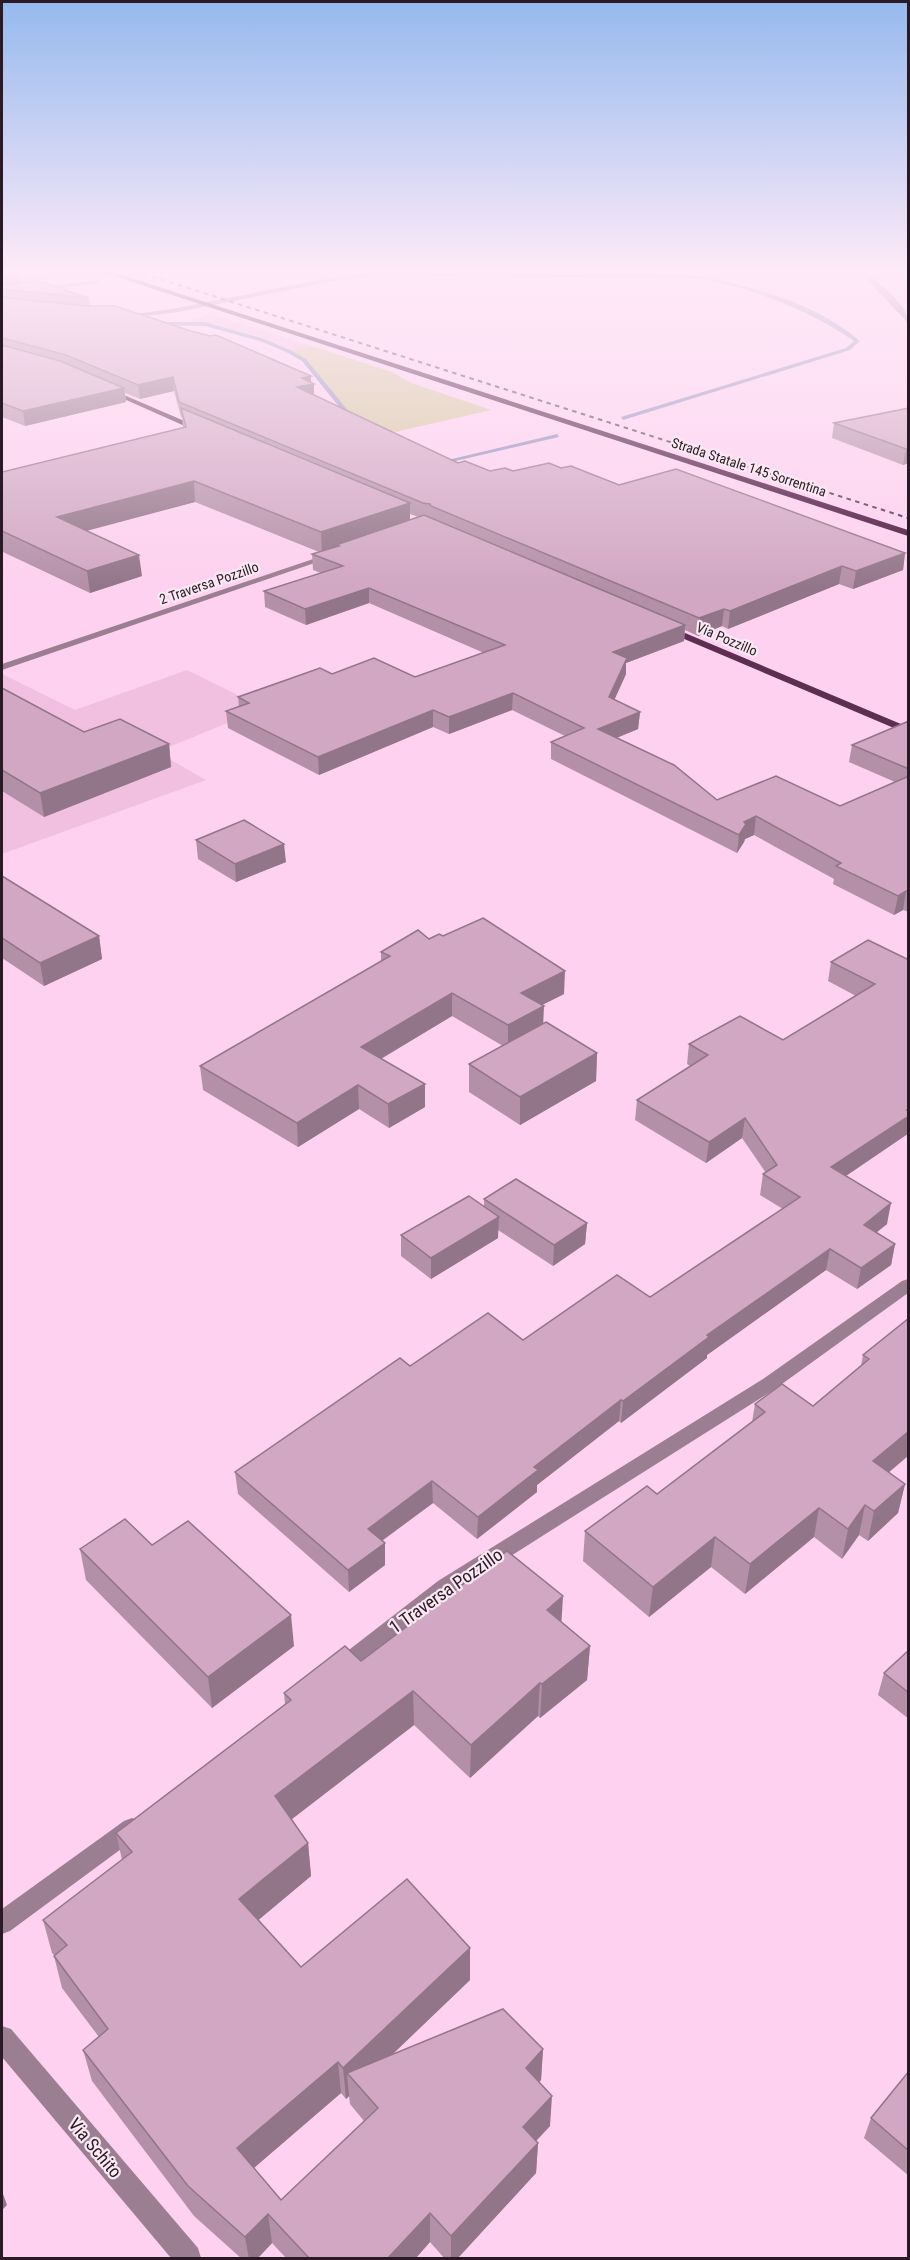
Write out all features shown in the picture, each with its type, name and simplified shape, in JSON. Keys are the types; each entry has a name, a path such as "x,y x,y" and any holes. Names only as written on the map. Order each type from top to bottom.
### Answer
{"highway":[{"name":"Strada Statale 145 Sorrentina","path":"427,376 909,533"}],"main road":[{"path":"98,386 207,432"},
{"name":"Via Pozzillo","path":"654,623 909,731"}],"street":[{"name":"2 Traversa Pozzillo","path":"2,668 336,554"},
{"name":"1 Traversa Pozzillo","path":"323,1681 445,1587 769,1384 909,1285"},
{"path":"2,1923 146,1817"},
{"name":"Via Schito","path":"2,2038 188,2259"}],"shaded area":[{"path":"317,376 400,376 411,383 491,410 369,438 342,409"},
{"path":"187,670 264,708 157,752 206,780 2,854 2,674 75,710"}],"building":[{"path":"2,376 97,376 124,388 23,411 2,403"},
{"path":"118,376 309,376 302,378 314,384 297,387 458,463 465,461 490,471 505,468 513,471 549,463 561,468 571,466 619,485 676,469 905,553 856,571 842,566 730,611 724,609 699,618 430,504 179,402 173,377 138,385"},
{"path":"181,408 410,503 321,532 194,481 57,517 139,555 87,571 2,531 2,472 186,427"},
{"path":"909,408 909,449 834,423"},
{"path":"424,515 685,625 613,652 627,658 609,697 640,712 598,729 674,765 717,800 776,776 840,806 909,776 909,892 906,891 898,896 836,866 841,863 756,816 744,822 746,824 739,835 551,742 584,728 513,693 449,717 433,710 318,757 226,711 249,703 238,697 320,668 332,674 374,658 415,677 505,645 369,588 305,609 264,591 343,566 312,554"},
{"path":"2,688 84,732 120,719 169,744 40,793 2,770"},
{"path":"909,721 909,769 852,745"},
{"path":"244,820 284,844 235,864 196,840"},
{"path":"2,876 99,936 40,963 2,938"},
{"path":"483,918 565,971 521,993 544,1006 508,1025 452,993 361,1047 425,1084 388,1104 358,1085 297,1123 200,1066 390,956 381,952 418,930 429,939 439,934 443,936"},
{"path":"868,940 909,960 909,1109 907,1110 909,1116 831,1167 891,1203 864,1225 895,1244 861,1268 830,1249 707,1335 709,1337 623,1401 621,1400 534,1467 538,1470 478,1517 432,1481 368,1529 385,1543 348,1570 235,1472 400,1358 410,1366 488,1313 523,1340 617,1275 650,1297 800,1197 763,1174 777,1165 745,1118 709,1142 637,1100 708,1055 689,1044 740,1016 783,1040 875,984 831,962"},
{"path":"546,1022 597,1053 520,1097 469,1064"},
{"path":"516,1179 587,1223 554,1245 484,1199"},
{"path":"469,1196 499,1217 431,1258 401,1235"},
{"path":"909,1318 909,1431 873,1461 905,1484 874,1511 865,1505 848,1529 819,1508 750,1564 715,1537 653,1587 585,1531 647,1486 657,1494 765,1412 755,1404 782,1384 813,1406 869,1359 863,1355"},
{"path":"125,1519 152,1545 188,1521 291,1615 208,1677 80,1549"},
{"path":"507,1551 563,1596 547,1610 590,1646 542,1684 540,1683 471,1745 413,1691 275,1796 308,1843 239,1899 301,1967 407,1879 470,1948 343,2068 338,2062 237,2148 281,2200 378,2108 347,2073 503,2009 543,2049 526,2068 552,2096 523,2127 538,2143 451,2236 430,2213 387,2259 310,2259 268,2214 245,2237 188,2186 83,2050 108,2029 54,1956 67,1945 43,1920 132,1852 116,1833 291,1700 284,1693 345,1646 361,1661"},
{"path":"909,1650 909,1693 884,1673"},
{"path":"909,2071 909,2151 871,2118"}],"waterway":[{"path":"317,376 351,418"},
{"path":"623,418 758,376"},
{"path":"438,463 557,436"}],"railway":[{"path":"465,376 908,518"}]}
